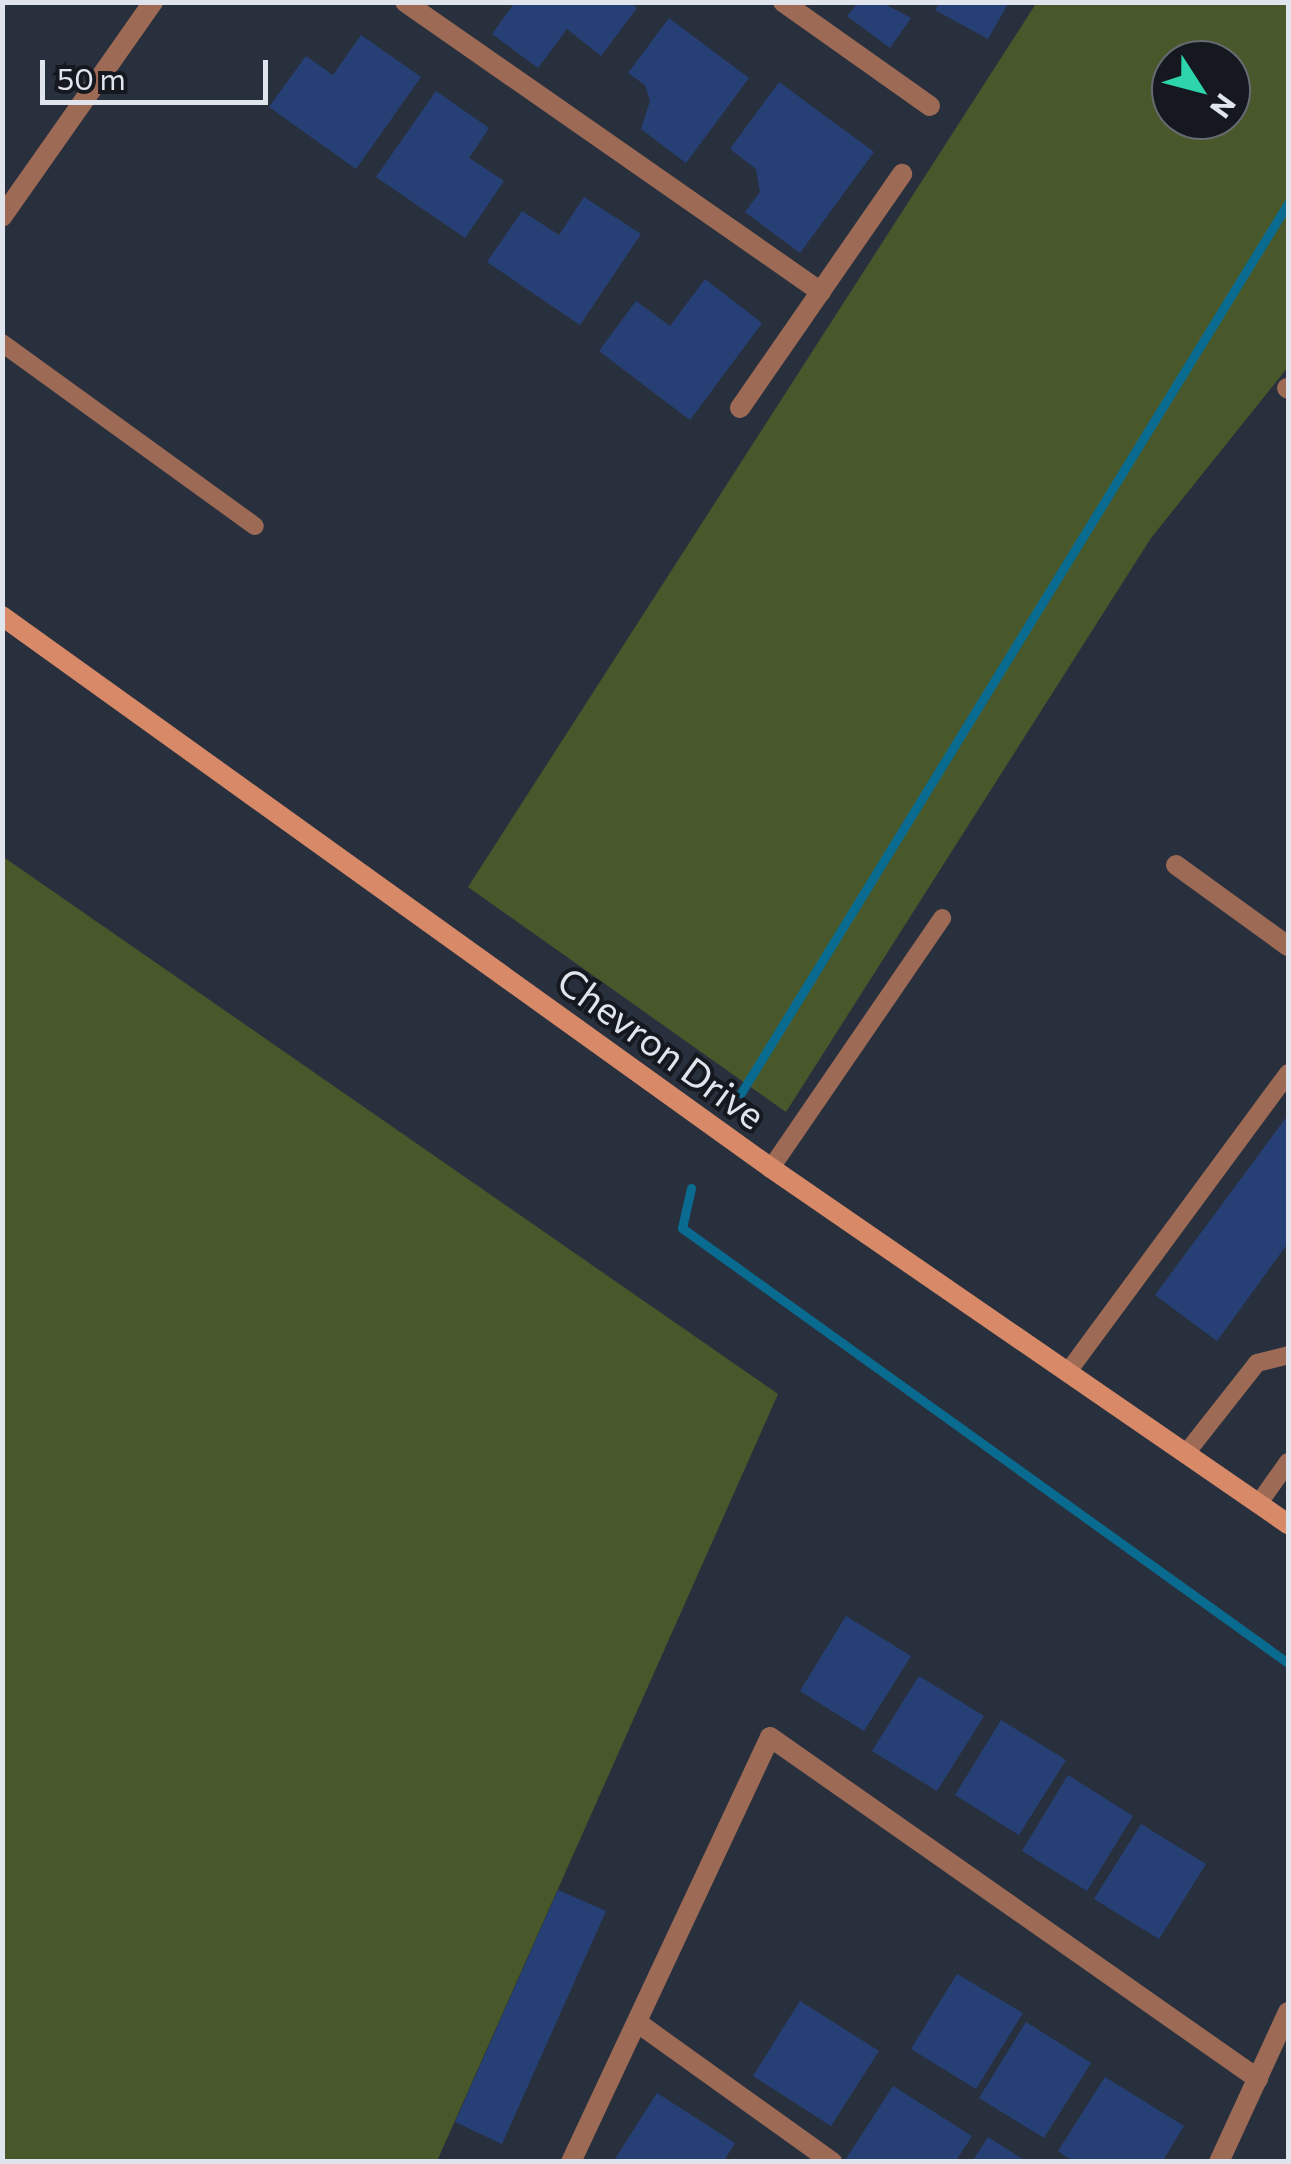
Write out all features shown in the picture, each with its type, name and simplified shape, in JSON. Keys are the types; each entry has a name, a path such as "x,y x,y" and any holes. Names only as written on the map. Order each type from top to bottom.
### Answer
{"main road":[{"name":"Chevron Drive","path":"2,616 772,1168 1070,1369 1288,1524"}],"street":[{"path":"2,218 154,2"},
{"path":"405,2 821,292"},
{"path":"783,2 930,106"},
{"path":"740,408 902,174"},
{"path":"1176,864 1288,946"},
{"path":"571,2162 770,1737 1258,2079"},
{"path":"1219,2162 1288,2012"},
{"path":"638,2023 832,2162"}],"lane":[{"path":"2,343 255,526"},
{"path":"772,1168 942,918"},
{"path":"1070,1369 1288,1073"},
{"path":"1187,1452 1257,1363 1288,1355"},
{"path":"1259,1503 1288,1462"}],"green space":[{"path":"1037,2 1288,3 1288,367 1151,538 786,1112 468,887"},
{"path":"2,856 778,1394 437,2161 3,2161"}],"building":[{"path":"515,2 630,2 637,8 601,56 567,29 538,68 492,34"},
{"path":"859,2 881,2 911,18 890,48 847,16"},
{"path":"940,2 1009,2 988,39 935,10"},
{"path":"669,18 749,78 686,163 641,129 650,101 645,85 628,73"},
{"path":"361,35 421,77 356,169 269,107 306,56 333,75"},
{"path":"779,82 874,152 800,253 745,212 760,192 756,169 730,149"},
{"path":"436,91 489,128 469,158 504,181 465,238 376,177"},
{"path":"584,197 641,234 580,325 487,262 522,211 559,235"},
{"path":"705,279 762,323 690,420 599,351 636,301 670,326"},
{"path":"1288,1115 1288,1243 1217,1341 1155,1295"},
{"path":"846,1616 911,1656 864,1731 800,1691"},
{"path":"919,1676 984,1716 937,1791 872,1751"},
{"path":"1001,1720 1066,1760 1019,1835 955,1795"},
{"path":"1068,1775 1133,1816 1087,1891 1022,1851"},
{"path":"1141,1824 1206,1864 1159,1939 1094,1899"},
{"path":"558,1890 606,1911 502,2144 455,2122"},
{"path":"957,1974 1023,2013 976,2089 911,2049"},
{"path":"800,2001 879,2051 831,2126 753,2076"},
{"path":"1026,2022 1091,2063 1044,2138 979,2098"},
{"path":"1105,2077 1184,2126 1162,2162 1074,2162 1058,2151"},
{"path":"893,2086 972,2136 955,2162 844,2162"},
{"path":"657,2093 735,2143 723,2162 613,2162"},
{"path":"988,2137 1027,2162 972,2162"}],"waterway":[{"path":"741,1093 1288,203"},
{"path":"691,1188 682,1228 1288,1663"}]}
